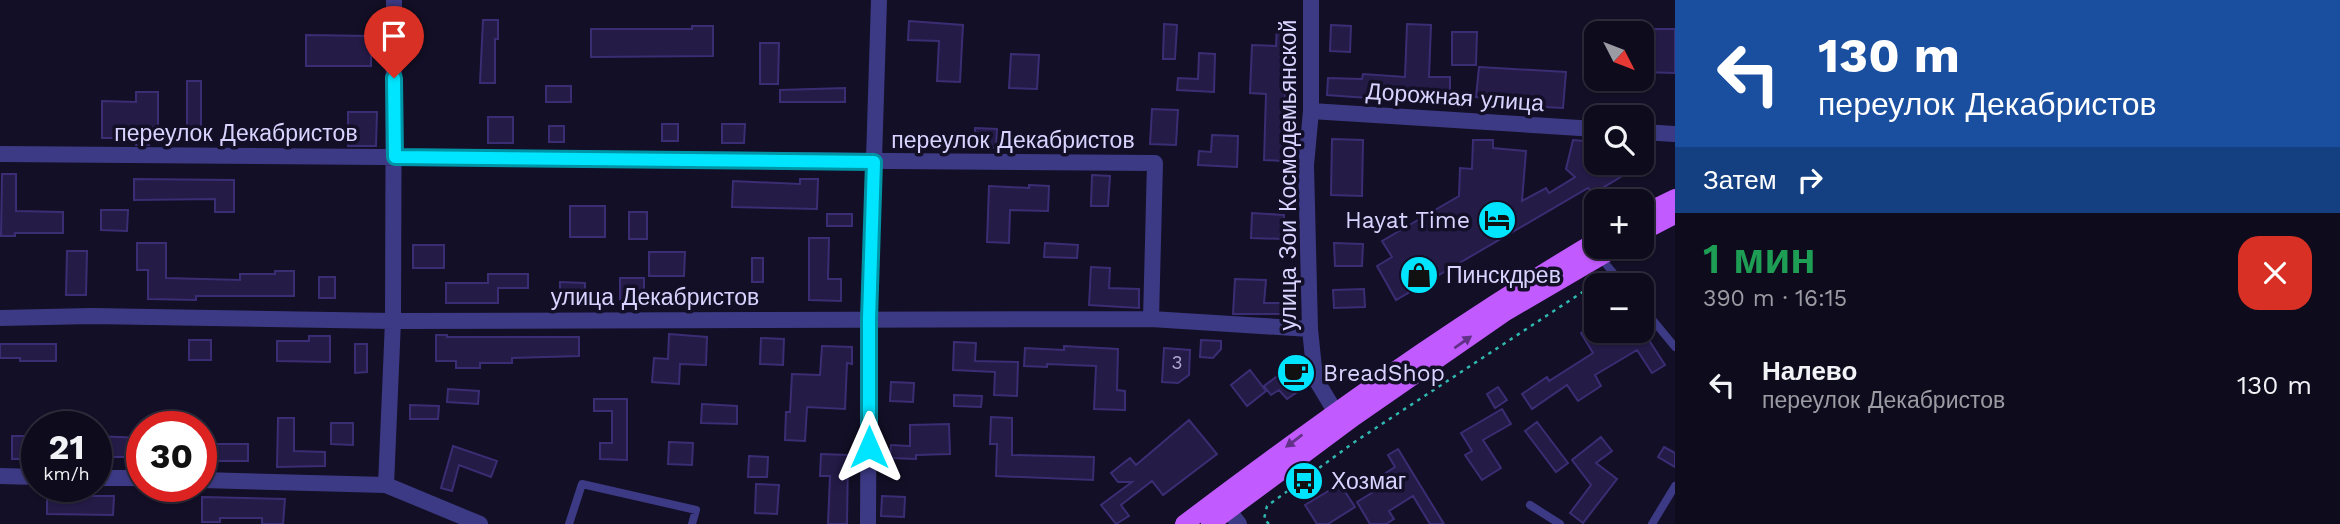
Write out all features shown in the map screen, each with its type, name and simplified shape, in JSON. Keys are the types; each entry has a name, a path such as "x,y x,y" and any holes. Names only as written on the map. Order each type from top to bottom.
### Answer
{"main road":[{"path":"1654,208 1675,198"},
{"path":"1654,226 1675,215"},
{"path":"1210,524 1339,418 1528,282 1584,256"},
{"path":"1184,524 1229,511"}],"street":[{"path":"386,485 393,321 394,0"},
{"path":"869,524 869,319 879,0"},
{"name":"улица Зои Космодемьянской","path":"1311,0 1311,111 1306,165 1310,329 1315,378 1339,418"},
{"name":"Дорожная улица","path":"1311,111 1584,128"},
{"path":"1654,133 1675,134"},
{"name":"переулок Декабристов","path":"0,154 1156,163 1151,319"},
{"name":"улица Декабристов","path":"0,318 92,316 393,321 1151,319 1310,329"},
{"path":"0,476 21,477"},
{"path":"217,480 386,485 480,524"}],"lane":[{"path":"1604,259 1612,272"},
{"path":"1654,322 1675,347"},
{"path":"569,524 582,484 696,510 692,524"},
{"path":"1652,524 1675,486"},
{"path":"1531,505 1560,524"}],"path":[{"path":"1269,524 1264,519 1267,506 1356,441 1612,272"}],"building":[{"path":"483,20 498,20 495,83 480,83"},
{"path":"909,21 963,25 960,82 937,81 939,41 908,40"},
{"path":"1164,24 1177,25 1175,59 1163,59"},
{"path":"1407,24 1431,25 1429,77 1450,77 1450,104 1327,95 1328,78 1362,79 1363,74 1405,77"},
{"path":"1277,25 1296,26 1295,63 1289,63 1288,95 1285,95 1282,161 1264,160 1266,94 1250,93 1252,45 1276,46"},
{"path":"1331,25 1351,26 1350,52 1330,51"},
{"path":"692,26 713,26 713,56 591,57 591,29 692,29"},
{"path":"1654,29 1675,29 1675,73 1654,72"},
{"path":"1452,32 1477,32 1476,65 1452,65"},
{"path":"306,35 371,36 371,66 306,66"},
{"path":"760,43 779,43 778,84 760,84"},
{"path":"1199,53 1215,54 1214,92 1177,90 1178,78 1198,79"},
{"path":"1011,54 1039,55 1037,89 1009,88"},
{"path":"1479,67 1566,72 1563,108 1523,106 1523,101 1476,97"},
{"path":"187,81 201,81 201,129 187,129"},
{"path":"546,86 571,86 571,102 546,102"},
{"path":"845,88 845,102 780,102 780,90"},
{"path":"136,92 158,92 158,127 149,127 149,145 136,145 136,138 102,138 102,101 136,102"},
{"path":"1152,109 1178,110 1176,145 1150,144"},
{"path":"348,112 377,112 376,146 348,146"},
{"path":"488,117 513,117 513,143 488,143"},
{"path":"662,124 678,124 678,141 662,141"},
{"path":"722,124 745,124 744,143 722,143"},
{"path":"549,126 564,126 564,142 549,142"},
{"path":"975,128 997,129 996,148 975,147"},
{"path":"1212,135 1238,136 1237,167 1198,165 1199,151 1211,152"},
{"path":"1332,139 1363,140 1362,196 1331,195"},
{"path":"1473,140 1493,140 1493,148 1526,151 1522,201 1546,188 1549,193 1575,177 1566,169 1573,140 1584,141 1584,175 1624,175 1601,189 1584,189 1396,300 1377,266 1392,257 1382,241 1459,196 1460,168 1472,169"},
{"path":"2,174 16,174 16,211 63,212 63,233 15,233 15,236 1,236"},
{"path":"1092,175 1110,176 1108,206 1091,206"},
{"path":"134,179 234,180 234,212 215,212 215,199 134,200"},
{"path":"800,179 818,179 817,209 732,207 733,181 800,184"},
{"path":"1029,185 1049,186 1048,211 1010,210 1009,243 987,242 989,186 1029,188"},
{"path":"570,206 605,206 605,237 570,237"},
{"path":"101,210 128,210 127,231 101,230"},
{"path":"629,212 647,212 647,239 629,239"},
{"path":"1252,213 1284,215 1283,239 1251,238"},
{"path":"827,214 852,214 852,226 827,226"},
{"path":"809,238 829,238 828,279 841,279 841,301 809,300"},
{"path":"137,243 166,243 166,278 240,280 240,274 294,271 294,296 148,299 148,270 137,270"},
{"path":"1045,243 1078,245 1077,258 1044,257"},
{"path":"1334,243 1363,244 1362,266 1335,266"},
{"path":"413,245 444,245 444,268 413,268"},
{"path":"67,251 87,251 86,295 66,295"},
{"path":"649,252 685,252 684,276 649,276"},
{"path":"752,258 763,258 763,282 752,282"},
{"path":"1091,267 1110,268 1109,288 1139,289 1139,308 1089,305"},
{"path":"488,274 528,274 528,288 498,288 498,303 446,303 446,283 488,283"},
{"path":"319,277 335,277 335,298 319,298"},
{"path":"620,278 644,278 644,301 620,301"},
{"path":"1235,279 1266,280 1264,303 1287,303 1287,314 1233,314"},
{"path":"560,282 585,283 585,301 560,301"},
{"path":"1364,289 1365,307 1334,308 1333,290"},
{"path":"669,334 707,337 706,365 680,364 679,384 652,382 654,358 668,359"},
{"path":"436,335 579,337 579,356 512,358 512,363 480,363 480,368 456,368 456,361 436,361"},
{"path":"309,336 330,336 330,362 277,361 277,341 309,341"},
{"path":"761,338 784,339 783,365 760,364"},
{"path":"189,340 211,340 211,360 189,360"},
{"path":"1201,340 1221,341 1221,349 1213,358 1200,357"},
{"path":"954,342 976,343 975,361 1018,362 1017,396 994,395 995,372 953,370"},
{"path":"1587,343 1651,343 1665,365 1652,373 1637,350 1595,375 1601,386 1578,401 1567,385 1532,409 1522,394 1547,377 1549,381 1593,353"},
{"path":"0,344 56,344 56,361 0,358"},
{"path":"355,344 367,344 367,372 355,373"},
{"path":"822,346 852,347 852,364 847,363 845,409 807,407 805,441 785,440 792,374 820,375"},
{"path":"1064,346 1118,349 1117,390 1125,391 1125,410 1094,409 1096,366 1024,366 1025,348 1064,350"},
{"path":"1164,348 1190,350 1189,375 1178,383 1162,382"},
{"path":"1299,360 1303,388 1287,399 1279,390 1271,395 1264,386"},
{"path":"1250,370 1266,391 1247,406 1231,385"},
{"path":"891,382 914,383 913,402 890,401"},
{"path":"1498,387 1507,400 1495,408 1487,394"},
{"path":"448,389 479,391 478,404 447,402"},
{"path":"954,395 982,396 981,407 954,406"},
{"path":"594,399 627,399 627,460 600,459 600,443 612,443 612,411 594,411"},
{"path":"702,404 737,406 737,424 701,423"},
{"path":"410,405 439,406 438,419 410,419"},
{"path":"1502,409 1511,424 1483,440 1501,468 1482,480 1465,455 1472,451 1461,433"},
{"path":"991,417 1012,418 1012,455 1094,457 1093,480 996,476 997,444 990,444"},
{"path":"278,418 294,418 294,451 325,452 325,466 277,467"},
{"path":"1189,420 1217,454 1163,495 1152,481 1121,505 1129,516 1116,524 1101,505 1132,482 1118,482 1111,473 1130,458 1136,465"},
{"path":"1537,422 1568,463 1556,472 1525,431"},
{"path":"331,423 353,423 353,445 331,444"},
{"path":"949,424 950,454 916,455 916,459 890,458 891,445 910,446 910,425"},
{"path":"12,436 21,436 21,459 12,459"},
{"path":"112,437 126,437 126,457 112,457"},
{"path":"1601,437 1612,451 1596,463 1617,479 1583,523 1570,513 1591,485 1572,460"},
{"path":"669,442 693,443 692,465 668,464"},
{"path":"217,444 248,444 248,461 217,461"},
{"path":"453,446 497,461 491,477 459,465 452,491 441,488"},
{"path":"1664,447 1675,453 1675,467 1658,457"},
{"path":"1398,449 1444,524 1430,524 1413,496 1389,511 1394,519 1386,524 1370,524 1357,502 1381,487 1376,479 1395,467 1388,455"},
{"path":"821,454 848,455 847,524 828,524 830,476 820,476"},
{"path":"749,456 768,457 767,477 748,477"},
{"path":"756,484 779,485 777,514 755,513"},
{"path":"1340,484 1355,507 1328,524 1317,524 1305,505"},
{"path":"114,496 113,515 47,514 47,502 112,502"},
{"path":"882,496 905,497 904,517 881,516"},
{"path":"217,497 285,499 283,524 262,524 262,518 220,518 220,522 202,522 202,502 217,502"}],"place":[{"name":"Hayat Time","path":"1497,220"},
{"name":"Пинскдрев","path":"1419,275"},
{"name":"BreadShop","path":"1296,373"},
{"name":"Хозмаг","path":"1304,481"}],"route":[{"path":"394,78 395,157 874,162 869,319 869,447"}]}
